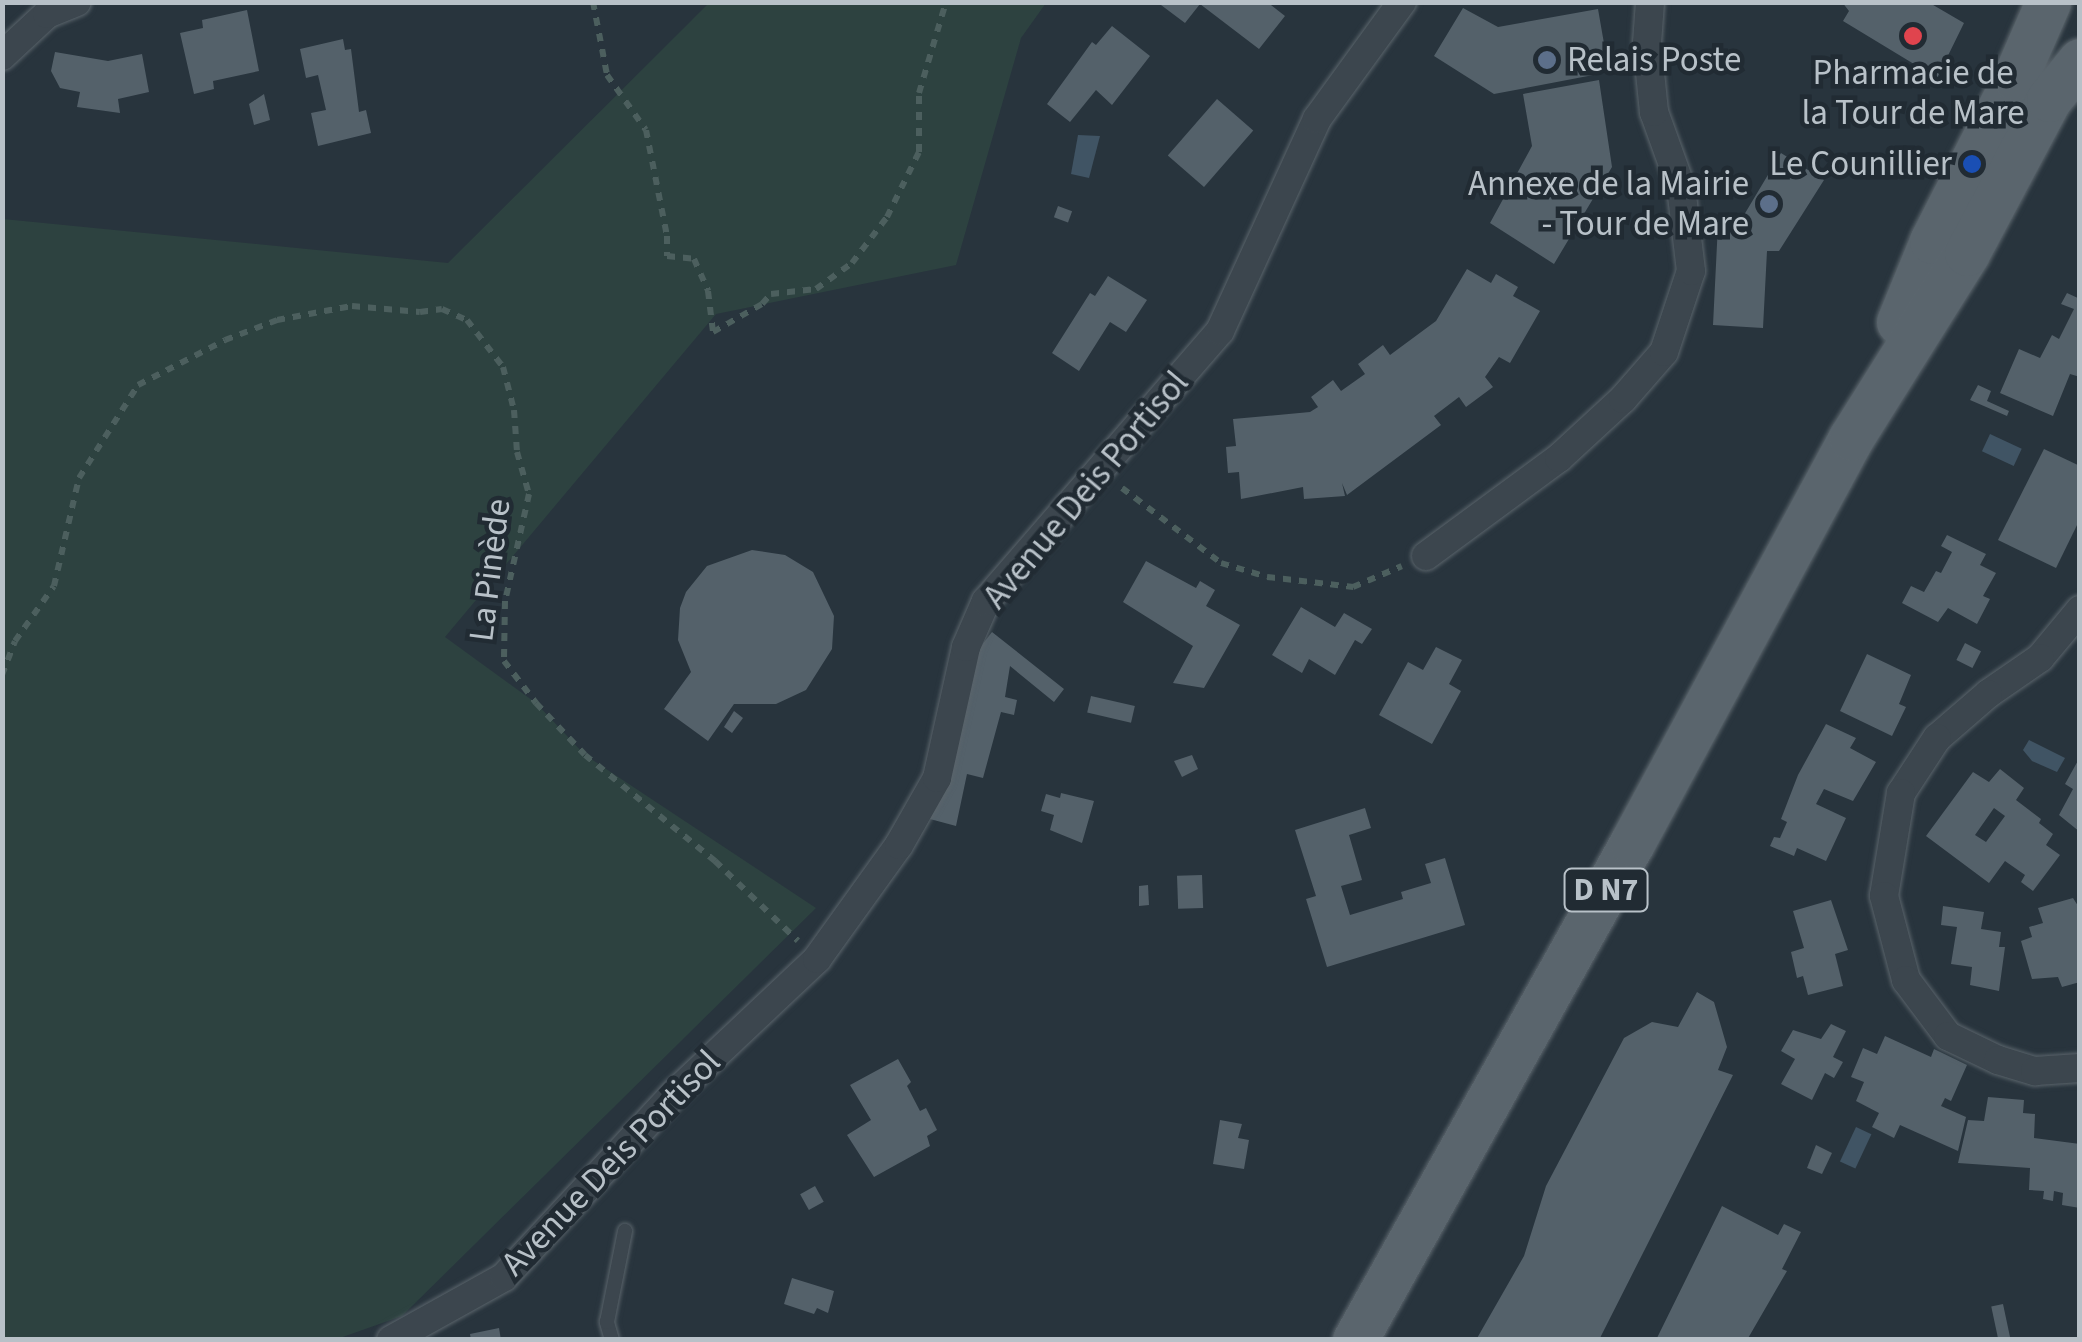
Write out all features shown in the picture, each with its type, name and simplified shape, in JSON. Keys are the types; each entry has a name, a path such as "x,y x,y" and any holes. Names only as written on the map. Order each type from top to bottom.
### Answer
{"main road":[{"path":"2048,2 2059,21 2080,35"},
{"name":"D N7","path":"1851,438 1932,240 2016,78 2048,2"},
{"name":"D N7","path":"1355,1340 1851,438 1967,253 2049,99 2080,60"}],"street":[{"path":"2,56 47,14 77,2"},
{"name":"Avenue Deis Portisol","path":"391,1340 504,1277 674,1093 817,959 899,844 937,778 966,647 986,601 1220,331 1317,119 1402,2"},
{"path":"1426,556 1559,458 1623,398 1664,352 1691,271 1681,187 1654,112 1647,42 1650,2"},
{"path":"2080,610 2040,658 1988,694 1938,738 1901,793 1884,896 1906,980 1948,1036 1998,1060 2035,1070 2080,1068"}],"lane":[{"path":"612,1340 607,1322 625,1231"}],"path":[{"path":"593,2 607,74 646,130 668,236 666,256 694,259 708,291 712,332 771,294 816,289 852,263 887,217 919,152 919,93 946,2"},
{"name":"La Pinède","path":"2,675 16,641 54,586 79,478 138,385 224,340 277,320 352,306 420,312 442,309 468,320 502,368 529,494 505,601 504,661 536,704 585,755 715,862 817,959"},
{"path":"1103,470 1221,563 1267,577 1353,587 1426,556"}],"green space":[{"path":"709,3 1046,3 1021,38 956,265 716,314 445,637 536,703 585,755 816,908 402,1316 337,1339 3,1339 3,219 448,263"}],"water":[{"path":"1078,135 1100,136 1089,178 1071,174"},
{"path":"1990,434 2022,449 2014,466 1982,451"},
{"path":"2029,740 2065,758 2057,772 2032,761 2023,750"},
{"path":"1856,1127 1871,1134 1855,1169 1840,1161"}],"building":[{"path":"1157,2 1267,2 1285,16 1259,49 1200,4 1185,23"},
{"name":"Pharmacie de la Tour de Mare","path":"1842,2 1928,2 1964,23 1937,78 1843,21 1849,11"},
{"path":"1463,8 1498,27 1598,9 1609,72 1494,94 1434,56"},
{"path":"247,10 259,71 213,81 214,89 194,94 180,33 203,28 202,20"},
{"path":"1112,26 1150,56 1112,105 1096,90 1070,122 1047,104 1092,42 1096,45"},
{"path":"343,39 345,50 351,49 359,112 366,110 371,133 318,146 311,113 326,110 318,75 306,78 300,49"},
{"path":"55,52 108,61 142,54 149,92 118,99 120,113 77,107 80,92 60,88 51,71"},
{"path":"1599,80 1612,167 1554,264 1490,223 1532,146 1523,94"},
{"path":"264,94 270,120 254,125 249,104"},
{"path":"1217,99 1253,130 1204,187 1168,156"},
{"path":"1781,153 1824,180 1779,251 1767,251 1763,328 1713,325 1718,224 1738,225"},
{"path":"1058,206 1072,211 1068,222 1054,217"},
{"path":"1467,269 1491,283 1496,274 1518,287 1513,296 1540,311 1510,363 1499,357 1485,377 1493,387 1466,407 1459,397 1434,416 1441,425 1347,495 1342,483 1345,496 1304,499 1303,487 1241,499 1239,472 1228,473 1226,447 1236,446 1233,419 1310,412 1318,407 1311,397 1333,380 1341,391 1365,374 1358,364 1383,345 1390,355 1436,321"},
{"path":"1108,276 1147,300 1126,332 1110,322 1079,371 1052,353 1090,293 1095,296"},
{"path":"2067,293 2080,299 2080,377 2070,374 2053,416 2000,393 2019,349 2040,358 2052,335 2059,339 2074,309 2061,304"},
{"path":"1978,385 1991,391 1987,401 2009,411 2007,416 1970,400"},
{"path":"2044,449 2080,466 2080,519 2056,568 1998,540"},
{"path":"1947,535 1986,554 1980,565 1996,573 1983,596 1990,599 1977,624 1948,608 1938,622 1902,603 1911,586 1924,592 1936,571 1941,573 1952,552 1941,546"},
{"path":"752,550 785,555 813,572 834,616 832,649 806,690 776,704 734,704 708,741 664,709 691,672 678,640 680,608 686,592 707,566"},
{"path":"1146,561 1196,588 1200,581 1215,590 1206,606 1240,625 1204,688 1173,683 1193,646 1123,602"},
{"path":"1301,607 1335,627 1344,613 1372,629 1362,644 1355,640 1335,675 1309,659 1302,673 1272,655"},
{"path":"992,632 1064,689 1054,702 1010,666 1005,697 1017,700 1014,715 1001,712 983,778 967,774 956,826 930,819 978,650"},
{"path":"1965,643 1981,651 1972,668 1956,660"},
{"path":"1436,647 1462,660 1449,684 1461,691 1432,744 1379,715 1408,662 1423,670"},
{"path":"1867,654 1911,675 1899,704 1906,707 1892,736 1840,711"},
{"path":"1091,696 1135,706 1131,723 1087,713"},
{"path":"734,711 743,718 732,733 724,727"},
{"path":"1826,724 1856,738 1850,748 1876,762 1853,801 1824,789 1816,804 1846,818 1826,861 1797,848 1794,856 1770,846 1774,837 1780,838 1787,822 1781,819 1798,775"},
{"path":"1192,755 1198,769 1182,777 1174,761"},
{"path":"2080,757 2080,832 2059,815 2073,789 2065,784"},
{"path":"2000,769 2024,788 2016,800 2053,834 2046,845 2060,855 2033,891 2021,882 2025,875 2005,861 1989,883 1926,836 1973,772 1989,782","holes":["1994,808 2005,816 1986,842 1975,835"]},
{"path":"1061,793 1094,801 1082,843 1050,830 1054,815 1041,811 1046,794 1060,798"},
{"path":"1365,808 1371,828 1349,835 1362,880 1341,886 1350,915 1403,899 1401,892 1431,883 1425,864 1445,858 1465,925 1327,967 1306,899 1316,896 1295,830"},
{"path":"1202,875 1203,908 1178,909 1177,876"},
{"path":"1148,885 1149,905 1139,906 1139,886"},
{"path":"2073,898 2080,909 2080,982 2062,987 2058,977 2032,979 2021,941 2032,937 2029,927 2043,923 2038,908"},
{"path":"1831,900 1848,950 1835,954 1843,986 1808,995 1803,976 1797,978 1791,952 1804,948 1793,911"},
{"path":"1943,906 1984,912 1981,929 2001,932 1999,947 2005,947 1999,991 1970,985 1972,967 1951,964 1957,927 1941,925"},
{"path":"1697,992 1714,1002 1727,1047 1718,1070 1733,1075 1599,1340 1476,1340 1524,1256 1546,1186 1624,1038 1652,1022 1678,1027"},
{"path":"1831,1024 1846,1031 1833,1057 1843,1062 1834,1078 1825,1073 1812,1100 1781,1084 1795,1059 1781,1051 1793,1030 1821,1039"},
{"path":"1885,1036 1931,1057 1934,1049 1967,1065 1951,1101 1945,1098 1941,1106 1966,1117 1958,1151 1900,1125 1894,1138 1872,1127 1879,1113 1856,1101 1864,1082 1851,1077 1863,1048 1877,1054"},
{"path":"898,1059 911,1082 907,1086 920,1111 926,1108 937,1130 927,1136 930,1146 874,1177 847,1135 871,1120 850,1085"},
{"path":"1988,1097 2024,1100 2023,1113 2035,1114 2034,1138 2080,1144 2080,1208 2062,1205 2063,1193 2054,1191 2053,1201 2043,1199 2044,1191 2029,1190 2030,1168 1958,1163 1968,1120 1984,1121"},
{"path":"1220,1120 1242,1124 1238,1138 1249,1140 1244,1169 1213,1164"},
{"path":"1816,1145 1832,1153 1822,1174 1807,1168"},
{"path":"815,1186 824,1202 809,1210 800,1194"},
{"path":"1722,1206 1778,1235 1784,1224 1801,1232 1782,1269 1787,1271 1747,1340 1656,1340"},
{"path":"792,1278 834,1291 828,1313 817,1308 814,1314 784,1304"},
{"path":"2003,1304 2010,1337 1998,1340 1991,1306"},
{"path":"499,1328 501,1340 471,1340 470,1334"}],"place":[{"name":"Pharmacie de la Tour de Mare","path":"1913,36"},
{"name":"Relais Poste","path":"1547,60"},
{"name":"Le Counillier","path":"1972,164"},
{"name":"Annexe de la Mairie - Tour de Mare","path":"1769,204"}]}
